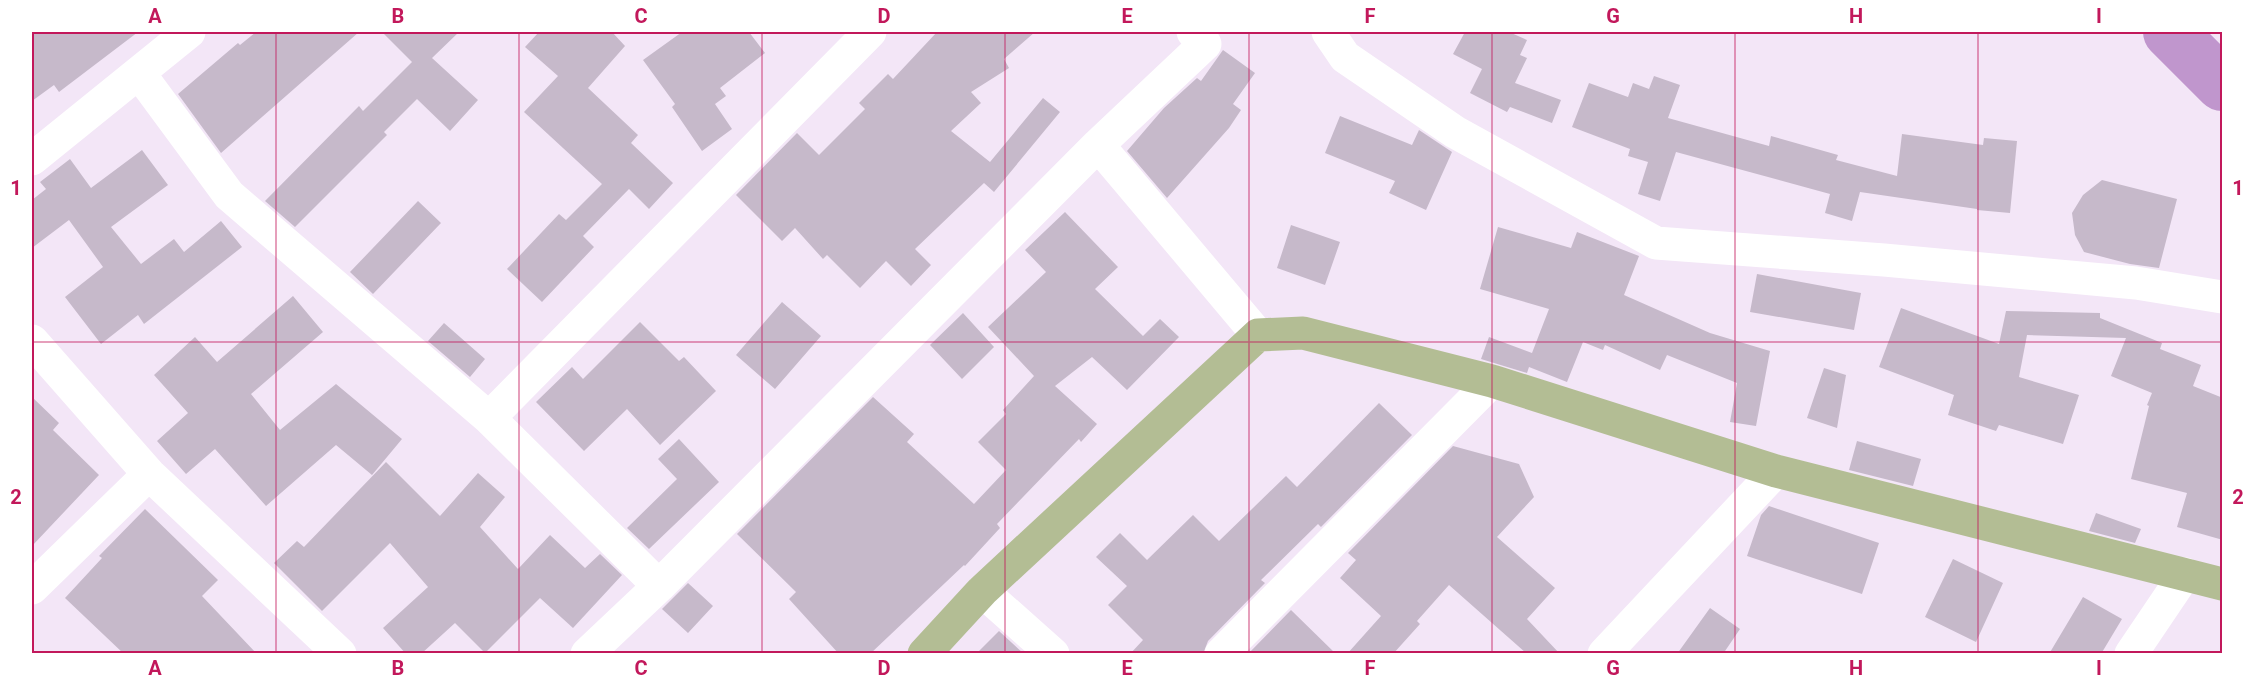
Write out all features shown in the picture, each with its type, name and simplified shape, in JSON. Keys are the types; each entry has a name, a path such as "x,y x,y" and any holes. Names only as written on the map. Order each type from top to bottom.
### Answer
{"main road":[{"path":"924,654 982,591 1258,335 1303,333 1492,381 1776,471 2223,584"}],"street":[{"path":"32,159 189,32"},
{"path":"489,418 870,32"},
{"path":"587,654 659,586 1098,145 1205,44 1193,32"},
{"path":"1328,32 1345,57 1455,132 1656,243 1884,260 2136,283 2223,297"},
{"path":"139,73 229,195 489,418 659,586"},
{"path":"1098,145 1258,335"},
{"path":"32,341 149,474 340,654"},
{"path":"1221,654 1492,381"},
{"path":"1604,654 1776,471"},
{"path":"32,588 149,474"},
{"path":"2131,654 2185,573"},
{"path":"982,591 1053,654"}],"building":[{"path":"32,32 138,32 59,92 54,85 32,101"},
{"path":"256,32 359,32 221,153 178,94 238,43 240,45"},
{"path":"382,32 459,32 432,58 478,100 450,131 417,99 384,132 387,135 295,227 265,201 359,106 363,111 412,62"},
{"path":"539,32 612,32 625,46 588,88 638,135 631,143 673,183 649,209 629,189 583,236 594,247 542,302 507,269 559,214 566,220 602,184 524,112 558,76 525,47"},
{"path":"682,32 749,32 765,53 720,88 726,96 715,104 732,129 702,151 672,107 675,104 643,60"},
{"path":"937,32 1035,32 1004,59 1009,68 971,92 981,103 951,131 990,162 1043,98 1060,112 994,192 984,183 915,249 931,265 911,286 886,261 860,288 827,255 823,259 795,228 782,241 736,195 797,133 819,155 865,109 859,103 888,74 893,79"},
{"path":"1465,32 1509,32 1527,40 1520,55 1527,58 1515,83 1561,100 1552,123 1510,107 1507,112 1470,93 1482,69 1453,54"},
{"path":"1223,50 1255,73 1233,104 1241,110 1229,128 1167,198 1127,151 1164,108 1197,78 1201,81"},
{"path":"1654,76 1680,85 1668,118 1769,146 1771,136 1838,155 1836,160 1897,176 1902,134 1983,145 1984,138 2017,141 2010,213 1860,192 1852,221 1825,213 1830,194 1676,152 1660,201 1638,194 1648,162 1628,156 1630,149 1572,127 1589,83 1628,97 1633,83 1649,89"},
{"path":"1340,116 1412,145 1419,130 1452,152 1426,210 1389,193 1395,181 1325,153"},
{"path":"142,150 168,185 111,227 141,264 174,239 184,252 221,221 242,247 144,324 138,315 101,344 65,297 103,267 69,220 32,248 32,200 46,189 40,182 70,159 91,188"},
{"path":"2102,180 2177,199 2159,268 2130,264 2084,252 2075,235 2072,213 2083,195"},
{"path":"418,201 441,223 373,294 350,272"},
{"path":"1065,212 1118,267 1095,289 1143,336 1160,319 1179,337 1127,390 1092,357 1055,386 1097,424 1081,442 1079,439 997,524 1000,528 965,566 870,654 839,654 789,599 796,592 737,534 873,397 914,434 907,442 974,504 1006,470 978,442 1006,414 1003,410 1034,376 988,327 1046,272 1025,250"},
{"path":"1291,225 1340,242 1325,285 1277,268"},
{"path":"1498,227 1571,248 1577,232 1639,256 1624,295 1710,333 1770,351 1756,426 1730,422 1737,383 1667,355 1660,370 1605,345 1603,350 1583,342 1567,382 1529,367 1527,373 1481,359 1489,337 1532,353 1549,309 1480,289"},
{"path":"1757,274 1861,293 1854,330 1750,312"},
{"path":"293,296 323,332 251,394 280,430 336,384 402,439 372,475 336,445 266,506 215,449 186,474 157,441 188,413 154,375 195,337 217,362"},
{"path":"782,302 821,336 775,389 736,355"},
{"path":"1901,308 1999,344 2006,311 2100,313 2100,318 2162,343 2160,349 2201,365 2193,386 2223,398 2223,540 2177,527 2187,493 2131,479 2149,406 2147,405 2152,393 2111,376 2126,338 2027,335 2019,377 2079,395 2063,444 1999,425 1996,431 1948,415 1954,395 1879,367"},
{"path":"963,313 994,347 962,379 930,345"},
{"path":"640,322 679,361 684,357 716,391 660,445 627,409 584,451 536,402 572,367 583,379"},
{"path":"444,323 485,359 470,377 428,341"},
{"path":"1824,368 1846,375 1837,428 1807,418"},
{"path":"32,397 59,423 53,430 99,475 32,546"},
{"path":"1379,403 1412,435 1321,527 1318,524 1261,580 1265,583 1208,641 1203,654 1130,654 1143,640 1108,605 1127,586 1096,557 1120,533 1147,560 1193,515 1219,541 1286,476 1297,487"},
{"path":"679,439 719,482 649,549 627,528 677,479 658,459"},
{"path":"1857,441 1921,459 1913,486 1849,470"},
{"path":"1453,446 1519,464 1534,497 1497,537 1555,588 1527,619 1560,654 1527,654 1449,585 1417,621 1420,624 1393,654 1347,654 1381,616 1340,578 1356,560 1348,553"},
{"path":"386,462 440,516 478,473 505,497 480,527 518,569 550,535 585,568 600,554 622,575 573,628 540,598 485,653 455,623 421,654 406,654 383,628 428,587 390,543 322,611 274,563 297,541 304,547"},
{"path":"1769,506 1879,543 1862,594 1747,556 1761,515"},
{"path":"145,509 218,580 202,596 257,654 124,654 65,598 102,558 99,556"},
{"path":"2096,513 2141,529 2135,543 2089,531"},
{"path":"1953,559 2003,583 1976,642 1925,617"},
{"path":"688,583 713,606 688,633 662,609"},
{"path":"2083,597 2122,619 2101,654 2049,654"},
{"path":"1710,608 1740,629 1723,654 1677,654"},
{"path":"1291,610 1336,654 1248,654"},
{"path":"999,631 1024,654 976,654"}],"waterway":[{"path":"2170,32 2222,84"}]}
